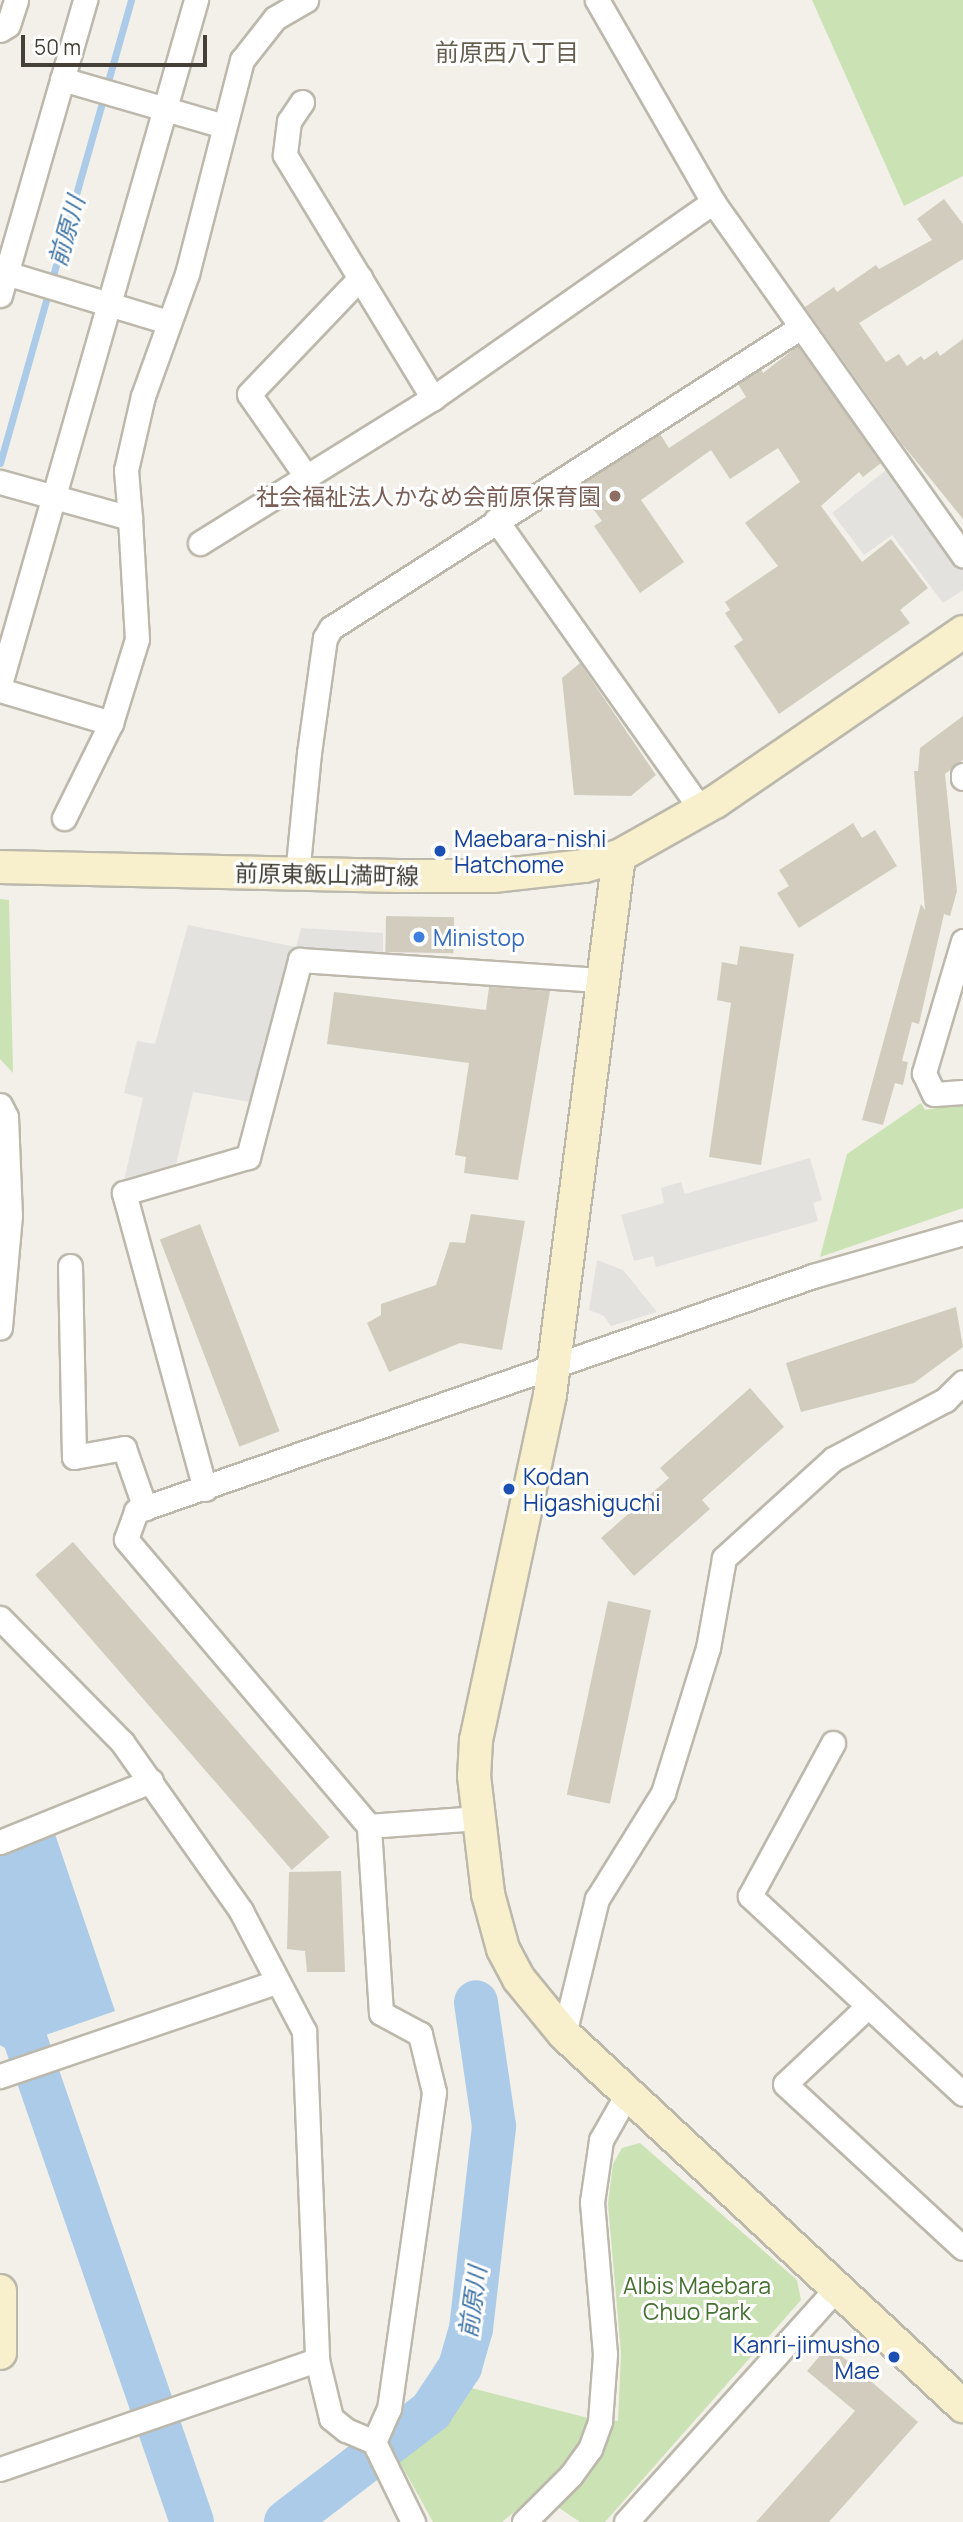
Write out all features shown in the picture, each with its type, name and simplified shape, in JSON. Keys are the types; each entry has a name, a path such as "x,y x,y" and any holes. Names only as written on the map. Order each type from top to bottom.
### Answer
{"street":[{"path":"0,30 8,25 16,0"},
{"path":"85,0 3,284 109,304 168,322"},
{"path":"0,684 196,0"},
{"path":"64,818 111,723 137,639 125,470 143,396 187,274 242,60 275,18 306,0"},
{"path":"597,0 713,202 963,555"},
{"path":"62,79 224,126"},
{"path":"302,102 289,121 285,155 433,398"},
{"path":"200,543 308,480 433,398 713,202"},
{"path":"308,480 249,394 360,278"},
{"path":"298,875 325,638 331,628 496,520 802,327"},
{"path":"0,482 130,518"},
{"path":"496,520 701,810"},
{"name":"前原東飯山満町線","path":"0,867 298,875 493,876 584,866 618,856 701,810 963,632"},
{"path":"0,690 111,723"},
{"path":"618,856 555,1367 476,1740 478,1818 488,1894 503,1949 519,1979 564,2034 626,2096 963,2406"},
{"path":"963,941 924,1073 934,1094 963,1092"},
{"path":"205,1489 124,1193 248,1157 300,960 603,980"},
{"path":"0,1105 6,1117 10,1215 0,1328"},
{"path":"374,2442 389,2409 394,2384 434,2092 420,2034 381,2013 369,1826 126,1539 136,1511 813,1276 963,1233"},
{"path":"70,1266 74,1457 124,1448 145,1508"},
{"path":"564,2034 597,1899 663,1793 708,1648 724,1558 833,1459 945,1400 963,1382"},
{"path":"0,1618 122,1742 151,1781 241,1912 304,2031 317,2360 331,2418 346,2430 374,2442 413,2522"},
{"path":"833,1743 750,1896 963,2094"},
{"path":"0,1842 151,1781"},
{"path":"369,1826 478,1818"},
{"path":"0,2076 276,1982"},
{"path":"867,2007 785,2084 963,2248"},
{"path":"524,2522 571,2475 590,2449 600,2421 606,2388 605,2354 592,2202 601,2140 626,2096"},
{"path":"626,2522 837,2288"},
{"path":"0,2291 0,2353"},
{"path":"0,2469 317,2360"}],"green space":[{"path":"812,0 963,0 963,176 904,206"},
{"path":"0,899 9,900 13,1073 0,1059"},
{"path":"921,1103 925,1110 963,1103 963,1208 820,1257 847,1154"},
{"name":"Albis Maebara Chuo Park","path":"640,2143 797,2280 801,2300 605,2522 580,2522 537,2493 502,2522 433,2522 392,2448 435,2414 456,2384 588,2418 618,2421 621,2353 608,2204 613,2164 622,2148"}],"shaded area":[{"path":"896,462 963,559 963,590 943,603 892,535 864,555 832,513"},
{"path":"188,925 296,947 301,928 383,933 383,953 296,948 255,1103 193,1092 175,1169 123,1185 143,1098 124,1093 137,1041 155,1044"},
{"path":"810,1158 822,1200 813,1203 818,1221 656,1267 653,1256 634,1261 621,1215 664,1203 661,1188 681,1182 685,1194"},
{"path":"597,1260 623,1270 657,1312 611,1326 604,1316 589,1310"}],"water":[{"path":"54,1831 115,2011 40,2037 32,2021 0,2000 0,1852"}],"building":[{"path":"944,199 963,224 963,259 859,323 886,362 899,354 907,366 921,356 924,360 937,351 940,356 963,339 963,519 903,445 805,307 834,287 837,292 876,265 879,269 932,240 917,219"},
{"path":"798,346 881,463 863,477 859,472 821,506 862,562 891,539 928,588 900,610 910,623 779,714 734,646 743,640 725,613 730,610 725,602 778,566 745,523 800,482 778,448 730,479 711,450 641,500 684,562 640,593 594,526 602,521 577,487 660,434 669,448 746,397 738,384 761,369 763,373"},
{"path":"580,663 656,775 631,796 574,795 562,678"},
{"path":"963,716 963,760 945,774 957,891 950,916 944,914 919,1024 912,1022 902,1061 908,1062 903,1085 895,1083 883,1125 862,1120 921,904 925,910 914,771 918,771 920,748"},
{"path":"853,823 862,838 875,830 897,866 799,928 777,893 789,886 779,870"},
{"path":"386,916 454,917 453,953 385,952"},
{"path":"740,946 794,954 761,1165 709,1157 731,1003 717,1000 722,962 737,965"},
{"path":"489,987 550,991 518,1180 464,1173 466,1157 455,1155 469,1063 327,1044 334,992 486,1010"},
{"path":"471,1214 525,1221 502,1350 460,1343 389,1372 367,1323 381,1315 381,1304 436,1285 450,1242 465,1243"},
{"path":"200,1224 280,1431 239,1447 160,1239"},
{"path":"956,1307 963,1347 914,1383 801,1412 786,1363"},
{"path":"750,1388 784,1427 702,1500 710,1509 634,1576 601,1538 669,1478 660,1468"},
{"path":"73,1542 330,1837 292,1870 35,1575"},
{"path":"608,1601 651,1610 610,1804 567,1795"},
{"path":"341,1871 345,1972 307,1972 305,1951 287,1949 289,1872"},
{"path":"829,2345 918,2422 829,2522 756,2522 855,2411 807,2371"}],"waterway":[{"name":"前原川","path":"0,463 131,0"},
{"name":"前原川","path":"286,2522 431,2411 460,2367 471,2329 494,2126 476,2002"},
{"name":"前原川","path":"0,2020 23,2033 192,2522"}],"place":[{"name":"社会福祉法人かなめ会前原保育園","path":"615,496"},
{"name":"Maebara-nishi Hatchome","path":"440,851"},
{"name":"Ministop","path":"419,937"},
{"name":"Kodan Higashiguchi","path":"509,1489"},
{"name":"Kanri-jimusho Mae","path":"894,2357"}],"district":[{"name":"前原西八丁目","path":"507,52"}]}
